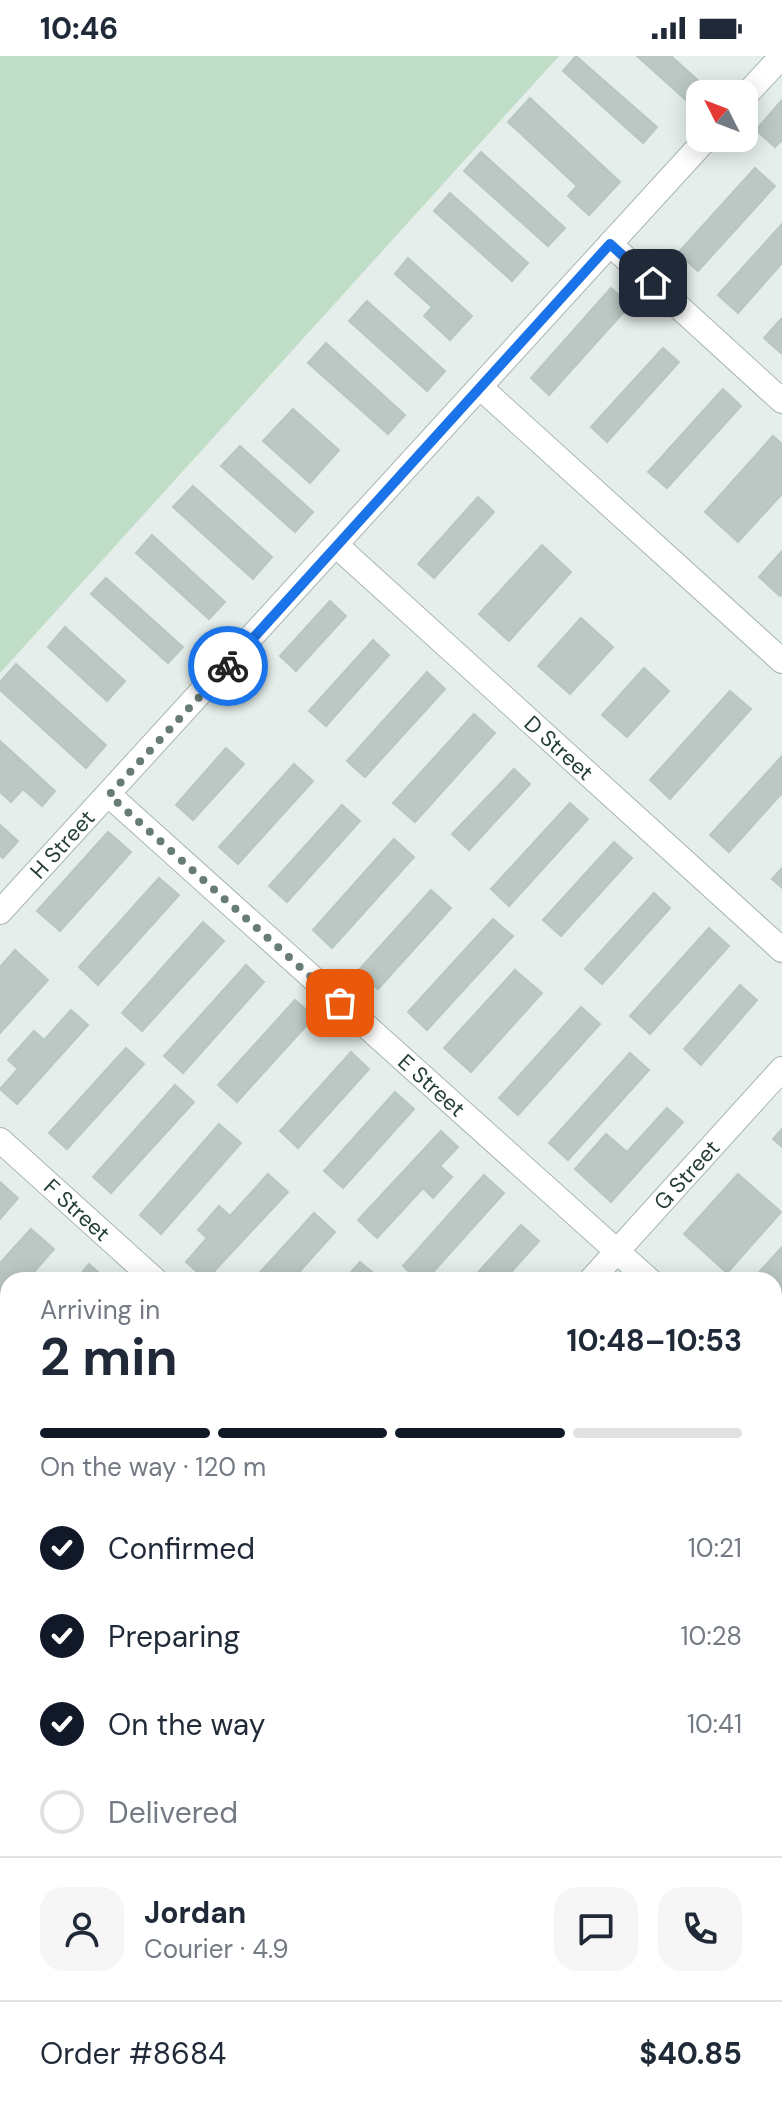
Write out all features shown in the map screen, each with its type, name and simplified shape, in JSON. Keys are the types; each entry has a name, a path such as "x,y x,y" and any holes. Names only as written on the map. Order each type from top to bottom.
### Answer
{"street":[{"path":"758,82 782,56"},
{"name":"H Street","path":"0,912 694,152"},
{"path":"610,244 782,401"},
{"path":"481,388 782,661"},
{"name":"D Street","path":"337,546 782,950"},
{"name":"E Street","path":"109,795 640,1272"},
{"name":"G Street","path":"598,1272 782,1069"},
{"name":"F Street","path":"0,1140 146,1272"}],"green space":[{"path":"0,56 559,56 0,673"}],"building":[{"path":"576,56 657,127 643,143 563,71"},
{"path":"637,56 671,56 698,80 686,80 686,100"},
{"path":"530,98 620,182 589,215 568,196 577,186 508,122"},
{"path":"782,100 782,140 775,147 758,132 758,128"},
{"path":"481,152 565,228 548,246 464,171"},
{"path":"755,168 775,186 698,271 678,253"},
{"path":"450,193 528,263 512,281 434,211"},
{"path":"782,224 782,263 738,313 718,295"},
{"path":"408,258 472,316 450,340 424,316 432,307 395,274"},
{"path":"611,288 630,305 549,395 531,378"},
{"path":"367,301 445,371 427,391 349,321"},
{"path":"782,318 782,354 764,338"},
{"path":"326,343 405,415 388,434 308,363"},
{"path":"663,348 679,362 607,442 591,427"},
{"path":"723,389 741,406 667,488 648,472"},
{"path":"293,409 339,450 310,483 263,441"},
{"path":"773,436 782,444 782,494 738,542 705,512"},
{"path":"240,446 313,512 295,532 221,466"},
{"path":"193,486 272,557 253,579 173,507"},
{"path":"478,497 494,512 434,578 418,564"},
{"path":"152,535 225,602 209,619 136,553"},
{"path":"542,545 571,572 509,641 479,614"},
{"path":"782,551 782,594 780,596 759,577"},
{"path":"106,578 183,647 168,663 91,594"},
{"path":"330,601 346,616 296,671 280,656"},
{"path":"581,618 613,647 570,694 538,666"},
{"path":"65,627 125,681 107,701 48,647"},
{"path":"373,640 389,655 326,726 309,711"},
{"path":"16,664 106,745 86,768 0,690 0,682"},
{"path":"644,668 669,691 627,737 602,715"},
{"path":"427,672 445,689 365,777 347,761"},
{"path":"730,691 751,709 670,799 650,780"},
{"path":"474,714 495,733 415,822 393,803"},
{"path":"0,741 55,791 42,806 23,789 11,802 0,792"},
{"path":"226,748 244,764 193,820 176,805"},
{"path":"782,756 782,793 729,852 710,835"},
{"path":"294,764 313,781 238,864 219,847"},
{"path":"514,769 530,784 469,850 452,834"},
{"path":"570,803 588,819 509,906 491,889"},
{"path":"342,805 360,821 287,902 269,886"},
{"path":"0,825 18,841 3,858 0,856"},
{"path":"108,832 131,852 60,931 37,911"},
{"path":"394,839 414,857 332,948 313,930"},
{"path":"614,842 632,858 561,936 543,920"},
{"path":"782,868 782,888 772,879"},
{"path":"159,878 179,895 98,985 79,967"},
{"path":"431,890 451,908 378,989 358,971"},
{"path":"654,893 670,908 602,984 585,969"},
{"path":"493,919 513,936 427,1030 408,1012"},
{"path":"203,922 224,941 142,1031 122,1013"},
{"path":"709,928 729,946 650,1034 630,1016"},
{"path":"15,950 48,980 0,1033 0,967"},
{"path":"246,965 264,982 183,1073 164,1056"},
{"path":"515,970 542,993 471,1072 444,1048"},
{"path":"740,985 757,1000 701,1065 684,1049"},
{"path":"295,1000 314,1017 237,1102 218,1085"},
{"path":"581,1007 600,1024 518,1115 499,1098"},
{"path":"71,1010 88,1025 17,1104 0,1089 18,1069 8,1060 34,1031 44,1040"},
{"path":"126,1048 144,1064 67,1149 49,1133"},
{"path":"351,1052 369,1069 298,1148 280,1131"},
{"path":"630,1053 649,1070 568,1160 549,1143"},
{"path":"175,1085 194,1102 111,1193 93,1177"},
{"path":"395,1092 414,1109 343,1188 324,1171"},
{"path":"667,1108 683,1122 611,1202 575,1169 606,1134 627,1152"},
{"path":"219,1124 241,1143 161,1234 140,1215"},
{"path":"782,1129 782,1147 773,1139"},
{"path":"441,1131 458,1147 440,1166 452,1177 433,1198 423,1188 377,1238 358,1220"},
{"path":"268,1174 288,1192 213,1272 197,1272 186,1262 207,1238 198,1230 219,1206 230,1216"},
{"path":"738,1174 781,1212 728,1272 684,1234"},
{"path":"484,1175 504,1193 433,1272 409,1272 403,1266"},
{"path":"0,1182 18,1198 0,1219"},
{"path":"314,1213 335,1232 299,1272 260,1272"},
{"path":"521,1225 539,1241 511,1272 478,1272"},
{"path":"31,1229 54,1249 34,1272 0,1272 0,1263"},
{"path":"782,1247 782,1272 759,1272"},
{"path":"360,1262 372,1272 351,1272"},
{"path":"89,1264 98,1272 82,1272"}],"way so far":[{"path":"228,666 109,795 340,1003"}],"route":[{"path":"228,666 610,244 653,283"}]}
